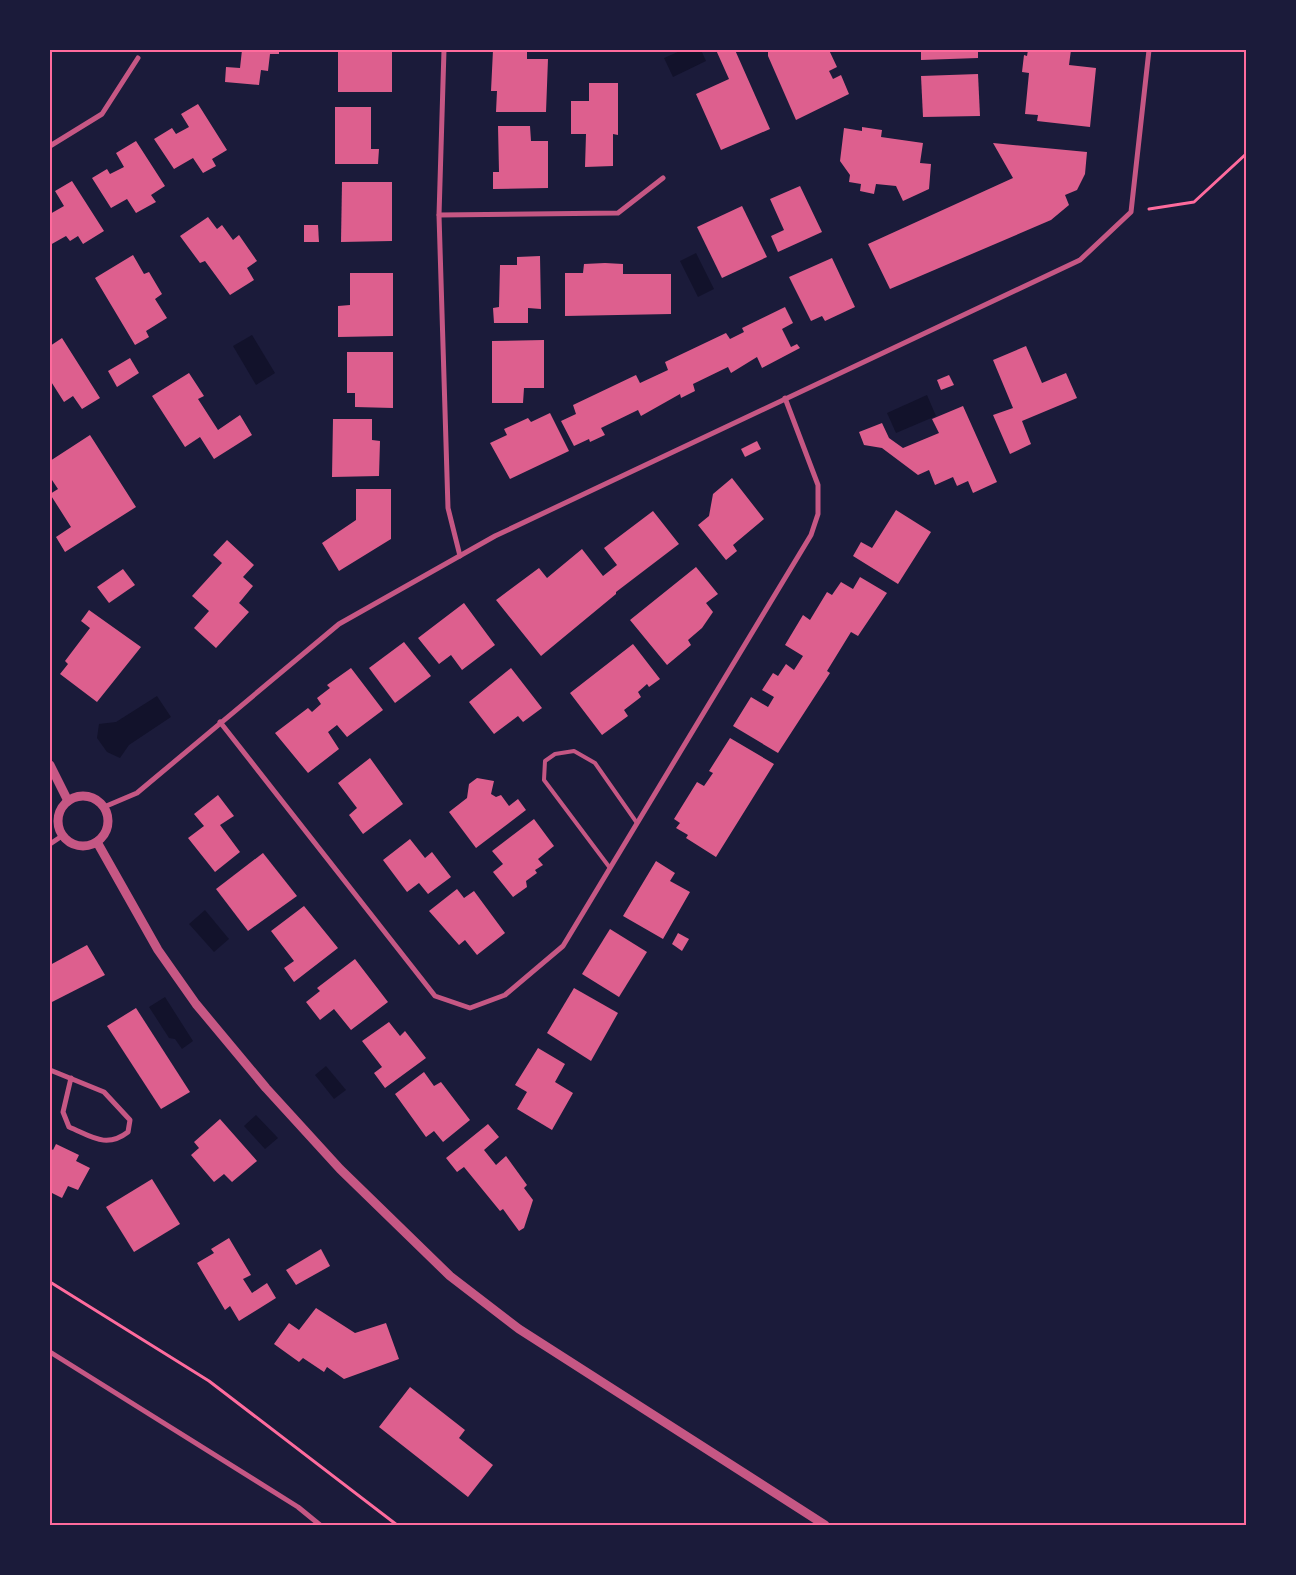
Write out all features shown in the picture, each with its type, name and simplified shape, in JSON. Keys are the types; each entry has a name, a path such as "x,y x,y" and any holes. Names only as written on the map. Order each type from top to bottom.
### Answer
{"street":[{"path":"444,50 439,215 448,508 460,556"},
{"path":"104,807 137,793 339,624 495,536 1080,260 1132,212 1149,50"},
{"path":"50,146 102,114 138,58"},
{"path":"439,215 618,213 663,178"},
{"path":"220,722 435,996 470,1008 505,995 563,946 811,535 818,514 818,485 785,398"},
{"path":"50,766 68,801"},
{"path":"77,797 87,797 97,800 104,807 108,816 108,826 104,835 97,842 79,846 70,843 62,836 58,827 58,817 61,808 68,801 77,797"},
{"path":"50,844 62,836"},
{"path":"97,842 158,950 196,1004 266,1088 340,1169 450,1276 519,1329 824,1525"},
{"path":"50,1070 71,1078 104,1092 130,1120 128,1132 117,1140 104,1142 68,1127 63,1112 71,1078"},
{"path":"50,1352 298,1506 320,1525"}],"lane":[{"path":"610,868 544,780 545,761 555,754 574,751 595,762 637,823"}],"path":[{"path":"1132,212 1194,202 1246,154"},
{"path":"50,1282 209,1381 397,1525"}],"shaded area":[{"path":"682,50 701,50 706,61 673,77 664,58"},
{"path":"696,253 714,289 698,297 680,261"},
{"path":"252,335 275,373 256,385 233,346"},
{"path":"927,395 936,416 896,433 887,413"},
{"path":"157,696 171,717 129,745 120,758 107,752 97,738 99,724 116,722"},
{"path":"205,910 229,939 214,952 189,924"},
{"path":"165,997 193,1041 182,1049 175,1039 169,1038 149,1007"},
{"path":"326,1066 346,1090 334,1099 315,1075"},
{"path":"256,1115 278,1138 265,1149 244,1126"}],"building":[{"path":"242,50 279,50 279,54 270,54 268,71 261,70 259,85 225,82 226,67 240,68"},
{"path":"338,50 392,50 392,92 338,92"},
{"path":"493,50 527,50 527,59 548,59 546,112 496,112 497,91 491,91"},
{"path":"716,50 735,50 770,129 721,150 696,94 729,79"},
{"path":"768,50 829,50 837,67 829,71 833,79 841,75 849,94 796,120 768,56"},
{"path":"921,50 978,50 978,58 921,60"},
{"path":"1028,50 1071,50 1069,65 1096,68 1090,127 1037,121 1038,115 1025,114 1029,73 1022,72 1024,55 1027,56"},
{"path":"978,74 980,116 923,117 921,76"},
{"path":"589,83 618,83 618,135 613,134 613,166 585,167 586,134 571,134 571,101 589,101"},
{"path":"198,104 227,150 212,159 216,166 203,173 193,158 174,169 154,139 172,128 176,134 189,127 181,114"},
{"path":"335,107 371,107 371,149 379,149 378,164 335,164"},
{"path":"498,126 530,126 531,141 548,141 548,188 493,189 493,172 499,172"},
{"path":"862,127 882,130 881,137 923,143 920,163 931,164 929,189 903,201 896,186 876,184 874,194 860,191 861,184 849,182 850,175 840,161 844,128 862,131"},
{"path":"136,141 165,186 151,195 156,202 136,213 127,199 111,208 92,178 107,169 110,174 124,167 116,153"},
{"path":"993,143 1087,152 1085,174 1077,190 1065,195 1069,205 1051,220 890,289 868,244 1013,178"},
{"path":"72,181 104,231 83,244 78,236 70,241 66,236 50,245 50,214 64,206 55,191"},
{"path":"342,182 392,182 392,241 341,242"},
{"path":"800,186 822,232 778,252 771,236 784,230 770,199"},
{"path":"742,206 767,257 722,278 697,227"},
{"path":"208,217 217,229 222,225 233,240 239,235 257,261 247,268 254,280 230,295 205,261 200,263 180,236"},
{"path":"304,225 318,225 319,242 304,242"},
{"path":"133,255 144,274 149,272 162,294 155,299 167,318 146,331 149,337 135,345 95,278"},
{"path":"540,256 541,309 528,308 528,323 494,323 493,308 499,307 500,265 517,265 517,257"},
{"path":"832,258 855,307 825,321 822,316 811,321 789,277"},
{"path":"584,264 623,264 623,274 671,274 671,314 565,316 565,273 583,273"},
{"path":"350,273 393,273 393,336 338,337 338,306 350,305"},
{"path":"785,307 793,323 782,329 791,347 797,344 800,348 762,368 757,357 731,373 728,367 693,384 695,391 681,398 680,394 641,416 638,410 601,428 605,435 590,442 589,439 574,446 561,421 576,414 573,405 636,375 640,383 668,370 665,362 726,333 730,339 744,332 742,328"},
{"path":"62,338 100,398 82,409 73,396 64,402 50,380 50,346"},
{"path":"544,340 544,388 524,388 523,403 492,403 492,341"},
{"path":"1026,346 1042,383 1066,373 1077,398 1022,421 1031,444 1010,454 993,415 1013,408 993,360"},
{"path":"347,352 393,352 393,408 355,407 355,393 347,393"},
{"path":"130,358 139,373 117,387 108,371"},
{"path":"189,373 204,396 198,399 218,430 240,415 252,435 214,459 200,437 185,447 152,396"},
{"path":"949,375 954,385 941,390 937,380"},
{"path":"963,406 997,482 973,493 968,481 957,486 953,477 935,485 929,470 918,475 882,448 864,445 859,432 882,423 889,438 903,448 939,433 932,419"},
{"path":"550,413 569,451 510,479 490,443 507,435 504,429 528,418 531,422"},
{"path":"333,419 372,419 372,440 380,441 379,476 332,477"},
{"path":"90,435 136,507 65,552 56,537 71,527 50,494 58,489 50,477 50,461"},
{"path":"757,441 761,449 745,457 741,449"},
{"path":"732,478 764,519 733,545 737,551 726,560 698,525 709,516 713,494"},
{"path":"356,489 391,489 391,539 339,571 322,543 356,520"},
{"path":"896,510 931,532 898,584 853,556 861,542 872,548"},
{"path":"653,511 679,544 616,592 616,594 541,656 496,600 539,568 547,578 582,549 603,576 617,565 604,548"},
{"path":"227,540 254,565 243,577 253,586 239,603 249,612 216,648 194,628 209,611 192,596 222,563 213,555"},
{"path":"696,567 718,594 706,603 713,612 702,628 688,640 691,645 667,665 630,620"},
{"path":"123,569 135,585 109,603 97,587"},
{"path":"860,577 887,593 858,636 851,632 827,671 830,673 778,753 733,726 751,697 768,707 774,697 762,690 773,673 778,676 786,664 794,670 803,656 785,645 803,615 810,620 827,592 832,595 841,582 853,589"},
{"path":"464,603 495,645 462,670 451,655 439,664 418,638"},
{"path":"89,610 141,647 97,702 60,674 68,664 65,661 90,628 81,621"},
{"path":"404,642 431,676 395,703 369,668"},
{"path":"633,644 660,679 649,687 647,684 638,692 641,697 624,710 628,716 602,735 570,693"},
{"path":"351,668 383,710 347,737 337,725 328,732 339,749 308,773 275,733 308,708 312,712 321,704 317,698 330,688 327,685"},
{"path":"511,668 542,708 523,722 518,716 494,734 469,702"},
{"path":"730,738 774,764 716,857 686,838 688,835 676,828 680,823 674,819 697,782 704,786 713,773 709,771"},
{"path":"370,758 403,804 363,834 349,815 357,808 338,783"},
{"path":"477,778 494,781 491,794 496,797 501,795 509,806 518,799 526,810 476,848 449,812 467,798 469,784"},
{"path":"218,795 234,816 220,825 240,852 215,872 188,838 204,826 194,814"},
{"path":"534,819 554,846 538,859 543,865 535,870 537,873 526,881 527,887 513,897 493,872 503,864 492,851"},
{"path":"410,839 425,858 432,852 451,877 428,894 419,883 407,892 383,860"},
{"path":"263,853 297,896 248,931 216,889"},
{"path":"656,861 675,873 670,881 690,892 663,939 623,916"},
{"path":"457,889 464,898 474,891 505,933 477,955 465,940 459,945 429,911"},
{"path":"304,906 338,948 294,982 284,968 294,961 271,931"},
{"path":"610,929 647,952 619,997 582,974"},
{"path":"678,933 689,939 682,951 672,944"},
{"path":"87,945 105,975 50,1003 50,965"},
{"path":"355,959 388,1002 351,1030 334,1009 320,1020 306,1002 320,991 317,988"},
{"path":"574,988 618,1013 591,1061 547,1033"},
{"path":"136,1008 190,1092 161,1109 107,1026"},
{"path":"389,1022 400,1036 405,1031 426,1058 385,1088 374,1073 382,1067 362,1041"},
{"path":"538,1048 565,1064 555,1082 573,1093 552,1130 517,1109 527,1092 515,1085"},
{"path":"424,1072 434,1086 441,1082 470,1120 443,1142 434,1131 426,1137 395,1094"},
{"path":"220,1119 257,1161 232,1182 224,1174 214,1182 191,1155 199,1148 194,1142"},
{"path":"488,1124 499,1137 484,1150 496,1165 506,1156 527,1185 524,1188 533,1200 524,1228 519,1231 503,1209 500,1211 464,1167 457,1172 446,1158"},
{"path":"56,1144 79,1155 76,1161 90,1168 78,1190 68,1186 62,1198 50,1192 50,1148 53,1150"},
{"path":"152,1179 180,1224 134,1252 106,1207"},
{"path":"229,1238 251,1275 243,1279 252,1293 267,1283 276,1298 239,1321 230,1306 225,1310 197,1263 214,1253 211,1249"},
{"path":"321,1249 330,1266 296,1285 286,1270"},
{"path":"316,1308 355,1333 386,1323 399,1359 344,1379 327,1367 324,1372 303,1358 299,1362 274,1344 289,1323 299,1330"},
{"path":"410,1387 465,1430 459,1438 493,1465 468,1497 379,1427"}]}
